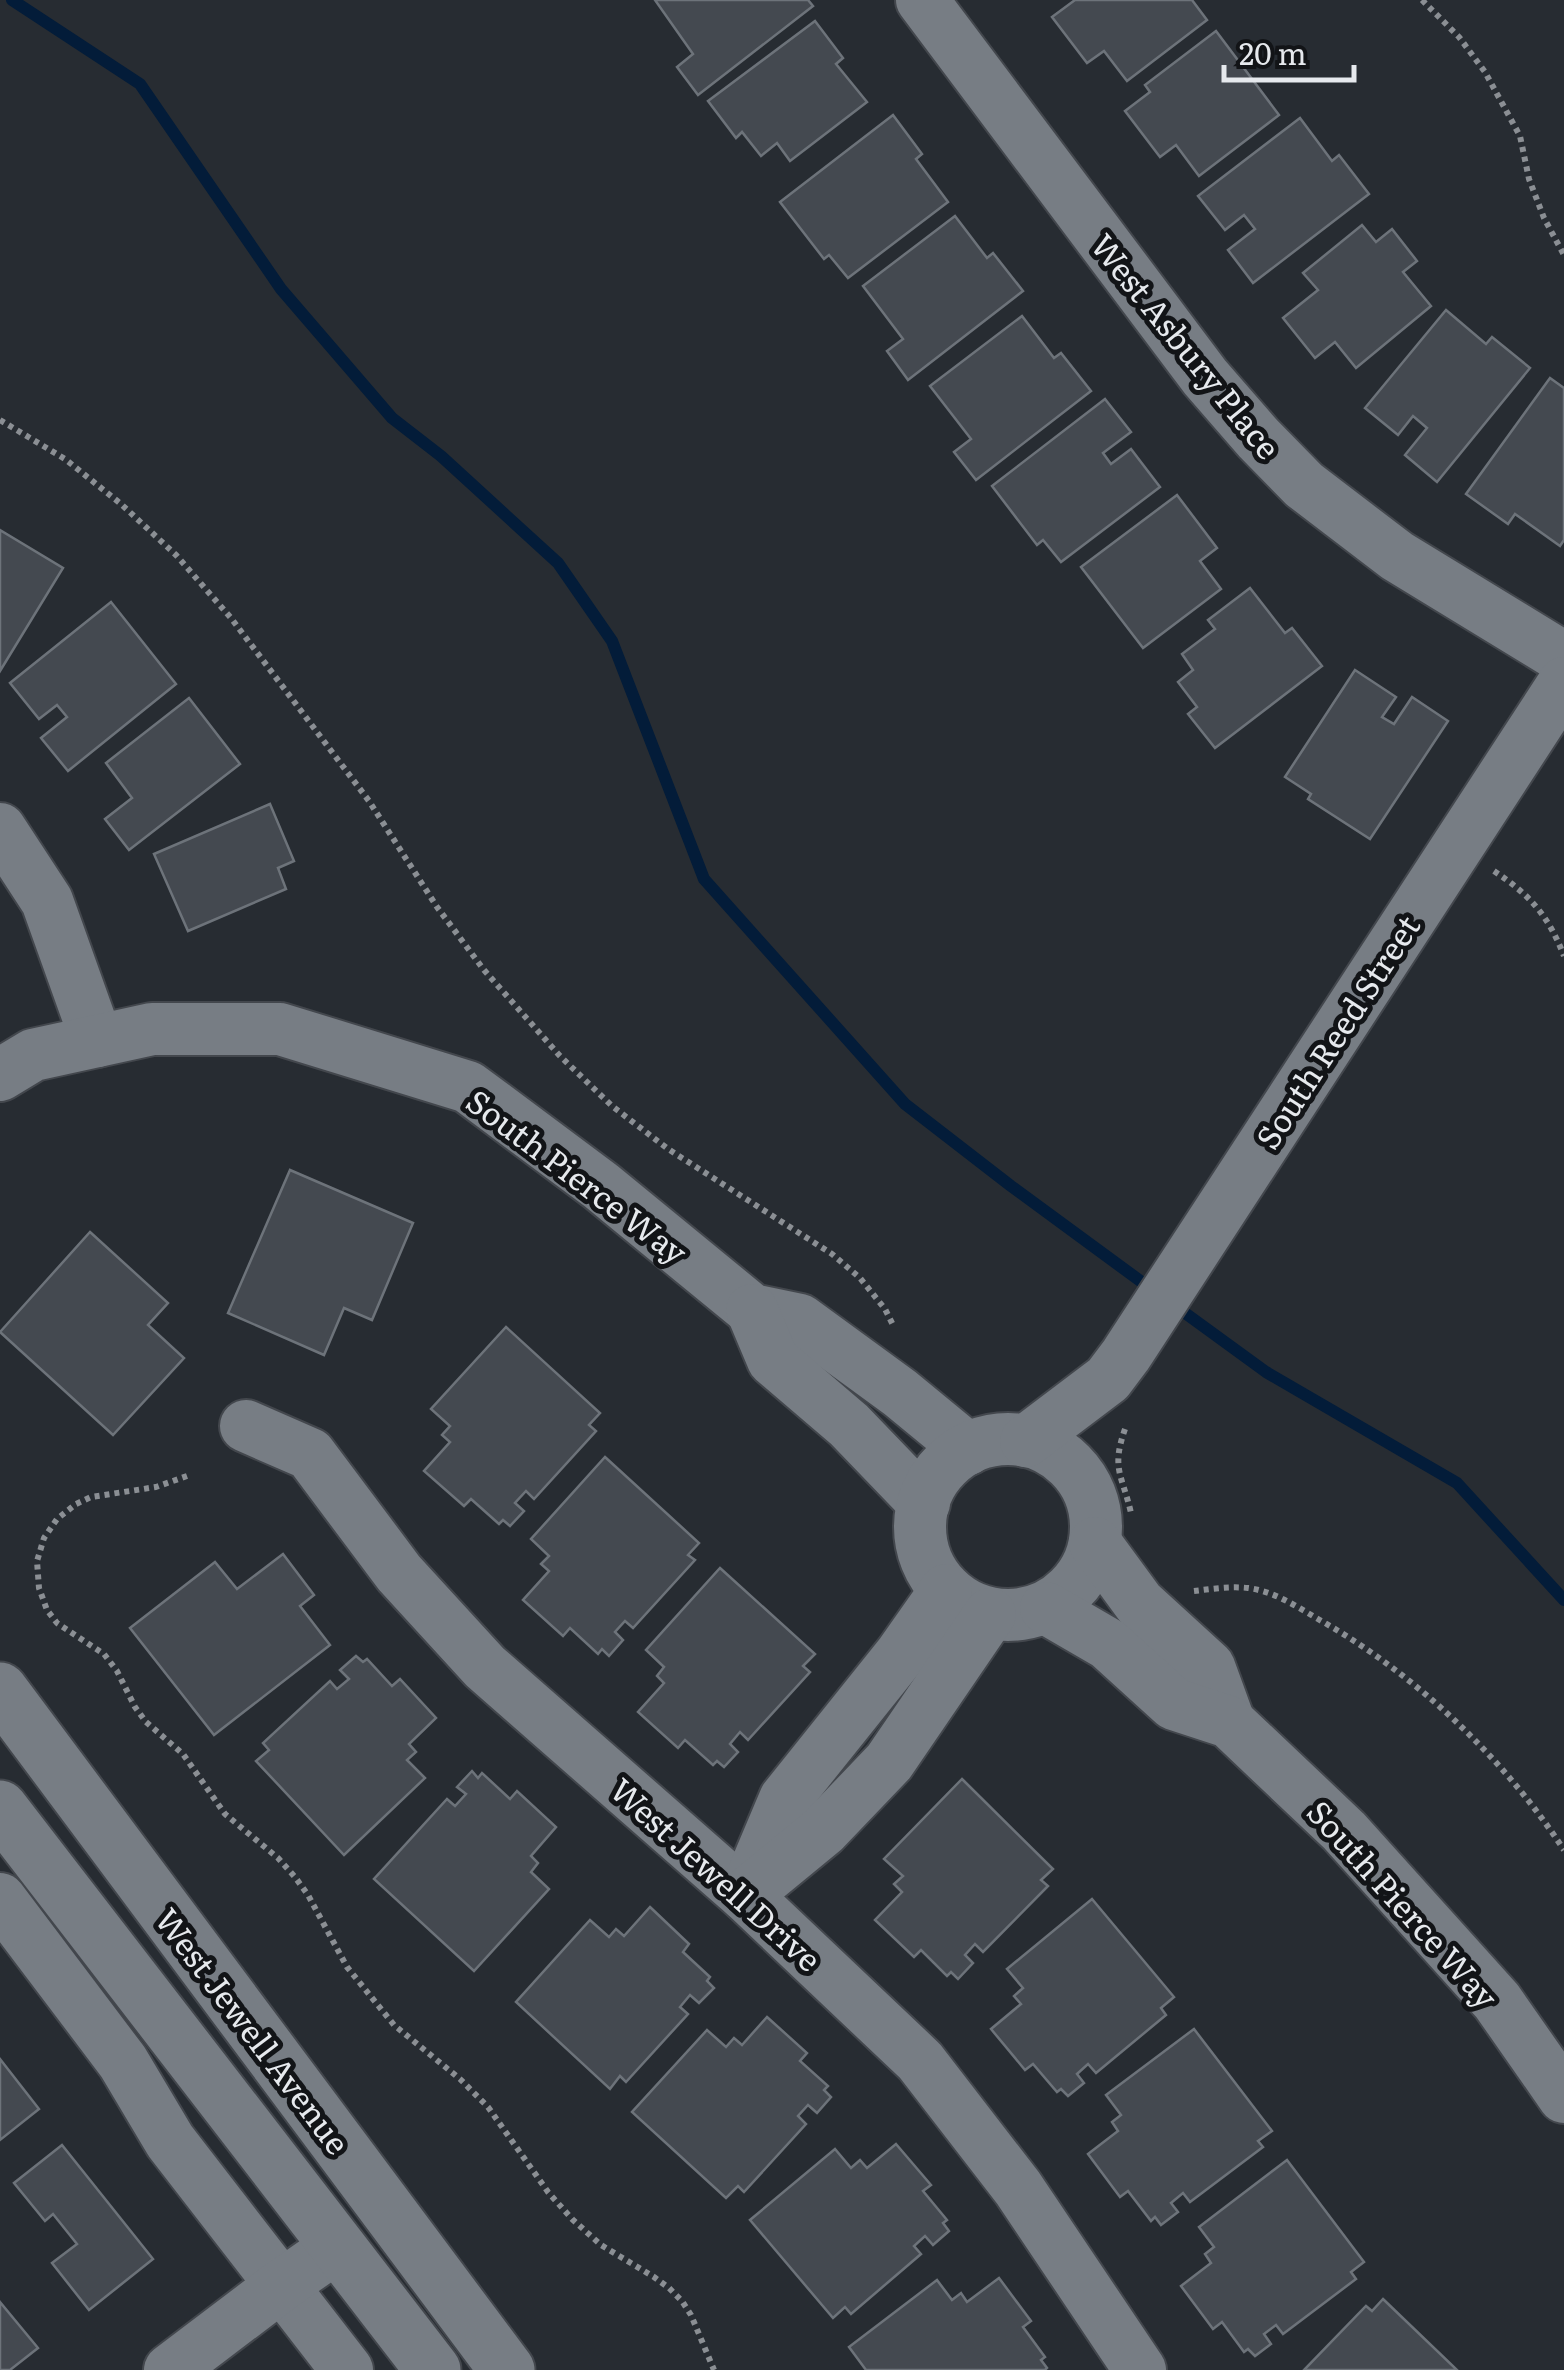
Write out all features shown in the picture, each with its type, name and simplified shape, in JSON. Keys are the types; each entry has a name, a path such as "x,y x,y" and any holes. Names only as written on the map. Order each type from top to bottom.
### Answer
{"main road":[{"name":"West Jewell Avenue","path":"0,1690 507,2370"},
{"name":"West Jewell Avenue","path":"0,1808 434,2370"}],"street":[{"name":"West Asbury Place","path":"922,0 1205,377 1258,438 1304,485 1398,556 1564,658"},
{"name":"South Reed Street","path":"1079,1475 1181,1269 1564,683"},
{"path":"0,829 47,901 97,1041"},
{"name":"South Pierce Way","path":"0,1075 34,1055 152,1029 280,1028 468,1087 600,1186 752,1310 800,1320 900,1393 968,1449"},
{"name":"South Pierce Way","path":"752,1310 773,1360 849,1424 924,1503"},
{"name":"South Reed Street","path":"1026,1441 1121,1384"},
{"name":"West Jewell Drive","path":"246,1426 310,1454 399,1573 486,1667 745,1895 920,2061 1018,2188 1140,2370"},
{"path":"996,1440 1026,1441 1064,1459 1091,1496 1096,1519 1114,1534 1068,1592 1046,1608 1018,1615 968,1602 932,1571 923,1550 920,1526 933,1481 948,1463 968,1449 996,1440"},
{"name":"South Pierce Way","path":"1114,1534 1139,1603 1209,1667 1228,1722"},
{"path":"745,1895 823,1831 888,1762 968,1602"},
{"name":"South Pierce Way","path":"1046,1608 1108,1644 1174,1704 1228,1722 1344,1831 1497,2001 1564,2097"},
{"path":"0,1899 123,2062 170,2142 348,2370"},
{"path":"170,2370 338,2246"}],"path":[{"path":"1422,0 1485,72 1520,136 1529,179 1564,255"},
{"path":"0,420 65,459 176,555 231,618 370,801 436,907 484,970 560,1056 612,1106 668,1149 832,1254 860,1278 885,1309 898,1337"},
{"path":"1489,868 1537,906 1551,925 1564,956"},
{"path":"1114,1534 1126,1491 1117,1468 1121,1384"},
{"path":"187,1476 156,1487 91,1496 56,1519 44,1538 38,1561 39,1588 47,1610 57,1623 104,1654 146,1722 183,1754 224,1814 295,1877 347,1968 394,2026 488,2107 531,2170 572,2219 601,2245 654,2277 682,2301 714,2370"},
{"path":"1190,1592 1250,1588 1283,1599 1382,1658 1440,1707 1501,1768 1564,1850"}],"building":[{"path":"655,0 808,0 813,6 698,95 677,67 693,54"},
{"path":"1075,0 1192,0 1207,20 1127,81 1104,51 1087,63 1052,17"},
{"path":"815,21 843,58 836,64 867,102 790,161 777,143 761,156 742,132 736,138 708,101"},
{"path":"1216,31 1279,115 1199,176 1176,145 1160,157 1125,111 1150,92 1145,85"},
{"path":"893,115 922,154 916,159 948,202 848,278 829,255 824,259 780,202"},
{"path":"1300,118 1332,161 1339,155 1369,194 1253,283 1228,250 1255,229 1244,215 1225,230 1198,196"},
{"path":"955,216 987,258 993,253 1023,291 908,380 887,351 903,339 863,286"},
{"path":"1362,225 1376,242 1392,229 1417,261 1403,272 1431,306 1356,368 1335,342 1315,358 1283,318 1318,290 1303,273"},
{"path":"1446,310 1486,344 1492,337 1530,368 1437,482 1405,455 1427,428 1413,416 1398,435 1365,408"},
{"path":"1022,316 1054,358 1061,353 1091,391 976,480 954,452 971,439 930,386"},
{"path":"1550,378 1564,388 1564,540 1560,546 1515,514 1508,524 1466,494"},
{"path":"1105,399 1131,432 1103,453 1111,464 1131,449 1160,487 1061,562 1043,540 1037,545 992,486"},
{"path":"1177,495 1217,548 1200,561 1221,589 1143,648 1081,567"},
{"path":"0,530 63,568 0,671"},
{"path":"1250,588 1285,633 1292,628 1322,666 1215,748 1188,714 1197,707 1178,682 1193,670 1182,654 1215,629 1208,620"},
{"path":"111,602 176,684 68,771 41,738 67,717 57,705 39,719 10,683"},
{"path":"1355,670 1396,697 1382,717 1394,724 1412,697 1448,721 1370,839 1308,799 1311,794 1285,777"},
{"path":"189,698 240,764 129,850 105,819 132,798 106,763"},
{"path":"270,804 294,861 278,868 286,889 188,931 154,854"},
{"path":"290,1170 413,1223 372,1320 344,1308 324,1355 228,1313"},
{"path":"90,1232 168,1303 148,1325 184,1358 113,1435 0,1332"},
{"path":"506,1327 600,1413 589,1425 596,1431 534,1499 526,1491 515,1503 524,1511 510,1526 503,1520 499,1524 471,1499 464,1506 424,1471 450,1442 442,1435 450,1426 431,1409"},
{"path":"605,1457 699,1543 688,1555 695,1560 633,1628 625,1621 615,1632 623,1640 609,1656 602,1649 598,1654 570,1628 563,1636 523,1600 549,1571 541,1564 549,1556 531,1539"},
{"path":"283,1554 314,1595 300,1606 330,1645 214,1735 130,1628 215,1562 237,1589"},
{"path":"720,1568 815,1654 803,1666 810,1672 748,1740 740,1732 730,1744 738,1752 724,1767 717,1761 713,1765 685,1740 678,1748 638,1712 664,1683 657,1676 664,1667 646,1650"},
{"path":"356,1656 363,1662 367,1659 392,1686 400,1679 436,1718 409,1744 416,1752 407,1760 425,1778 344,1855 256,1761 269,1750 263,1743 330,1681 337,1689 349,1679 340,1670"},
{"path":"472,1771 478,1778 482,1773 510,1799 517,1791 556,1827 531,1856 538,1863 531,1872 549,1889 474,1971 374,1879 447,1799 455,1806 466,1794 457,1787"},
{"path":"962,1779 1053,1869 1041,1880 1048,1886 983,1952 975,1944 965,1955 973,1963 958,1979 951,1972 947,1976 921,1950 914,1957 875,1920 902,1892 894,1884 903,1876 884,1859"},
{"path":"1092,1899 1174,1997 1161,2008 1166,2015 1096,2073 1088,2064 1077,2074 1084,2083 1068,2096 1061,2089 1057,2092 1033,2064 1025,2070 991,2029 1021,2004 1014,1996 1023,1988 1007,1969"},
{"path":"650,1907 689,1944 683,1952 710,1977 707,1981 714,1988 699,2003 690,1995 680,2007 688,2014 626,2082 620,2076 610,2089 516,2002 590,1920 609,1937 616,1929 624,1936"},
{"path":"767,2017 807,2053 800,2061 828,2086 824,2090 831,2097 817,2113 808,2105 798,2116 806,2124 744,2192 738,2186 726,2198 632,2112 707,2030 726,2047 734,2038 742,2045"},
{"path":"1194,2029 1272,2131 1258,2141 1263,2147 1190,2202 1183,2193 1171,2203 1178,2212 1161,2225 1155,2217 1151,2221 1128,2191 1120,2197 1088,2154 1118,2131 1112,2122 1121,2115 1106,2095"},
{"path":"0,2059 39,2109 0,2140"},
{"path":"896,2144 931,2185 923,2191 947,2220 943,2223 949,2231 933,2245 925,2236 914,2246 921,2254 851,2314 845,2307 833,2318 750,2220 835,2149 851,2168 860,2160 867,2168"},
{"path":"62,2145 153,2259 89,2310 52,2263 77,2244 53,2214 45,2221 14,2183"},
{"path":"1287,2160 1364,2262 1351,2272 1356,2279 1283,2334 1276,2325 1264,2334 1271,2344 1255,2356 1248,2349 1244,2352 1222,2322 1213,2329 1181,2286 1211,2263 1205,2254 1214,2247 1199,2227"},
{"path":"999,2278 1031,2321 1023,2327 1045,2357 1041,2360 1045,2370 866,2370 849,2347 937,2280 952,2300 961,2293 967,2302"},
{"path":"1383,2299 1457,2370 1304,2370 1366,2306 1372,2311"},
{"path":"0,2302 38,2348 10,2370 0,2370"}],"waterway":[{"path":"12,0 140,84 281,289 392,418 441,456 558,563 612,641 704,879 905,1104 1154,1291"},
{"path":"1174,1305 1266,1372 1457,1483 1564,1600"}]}
